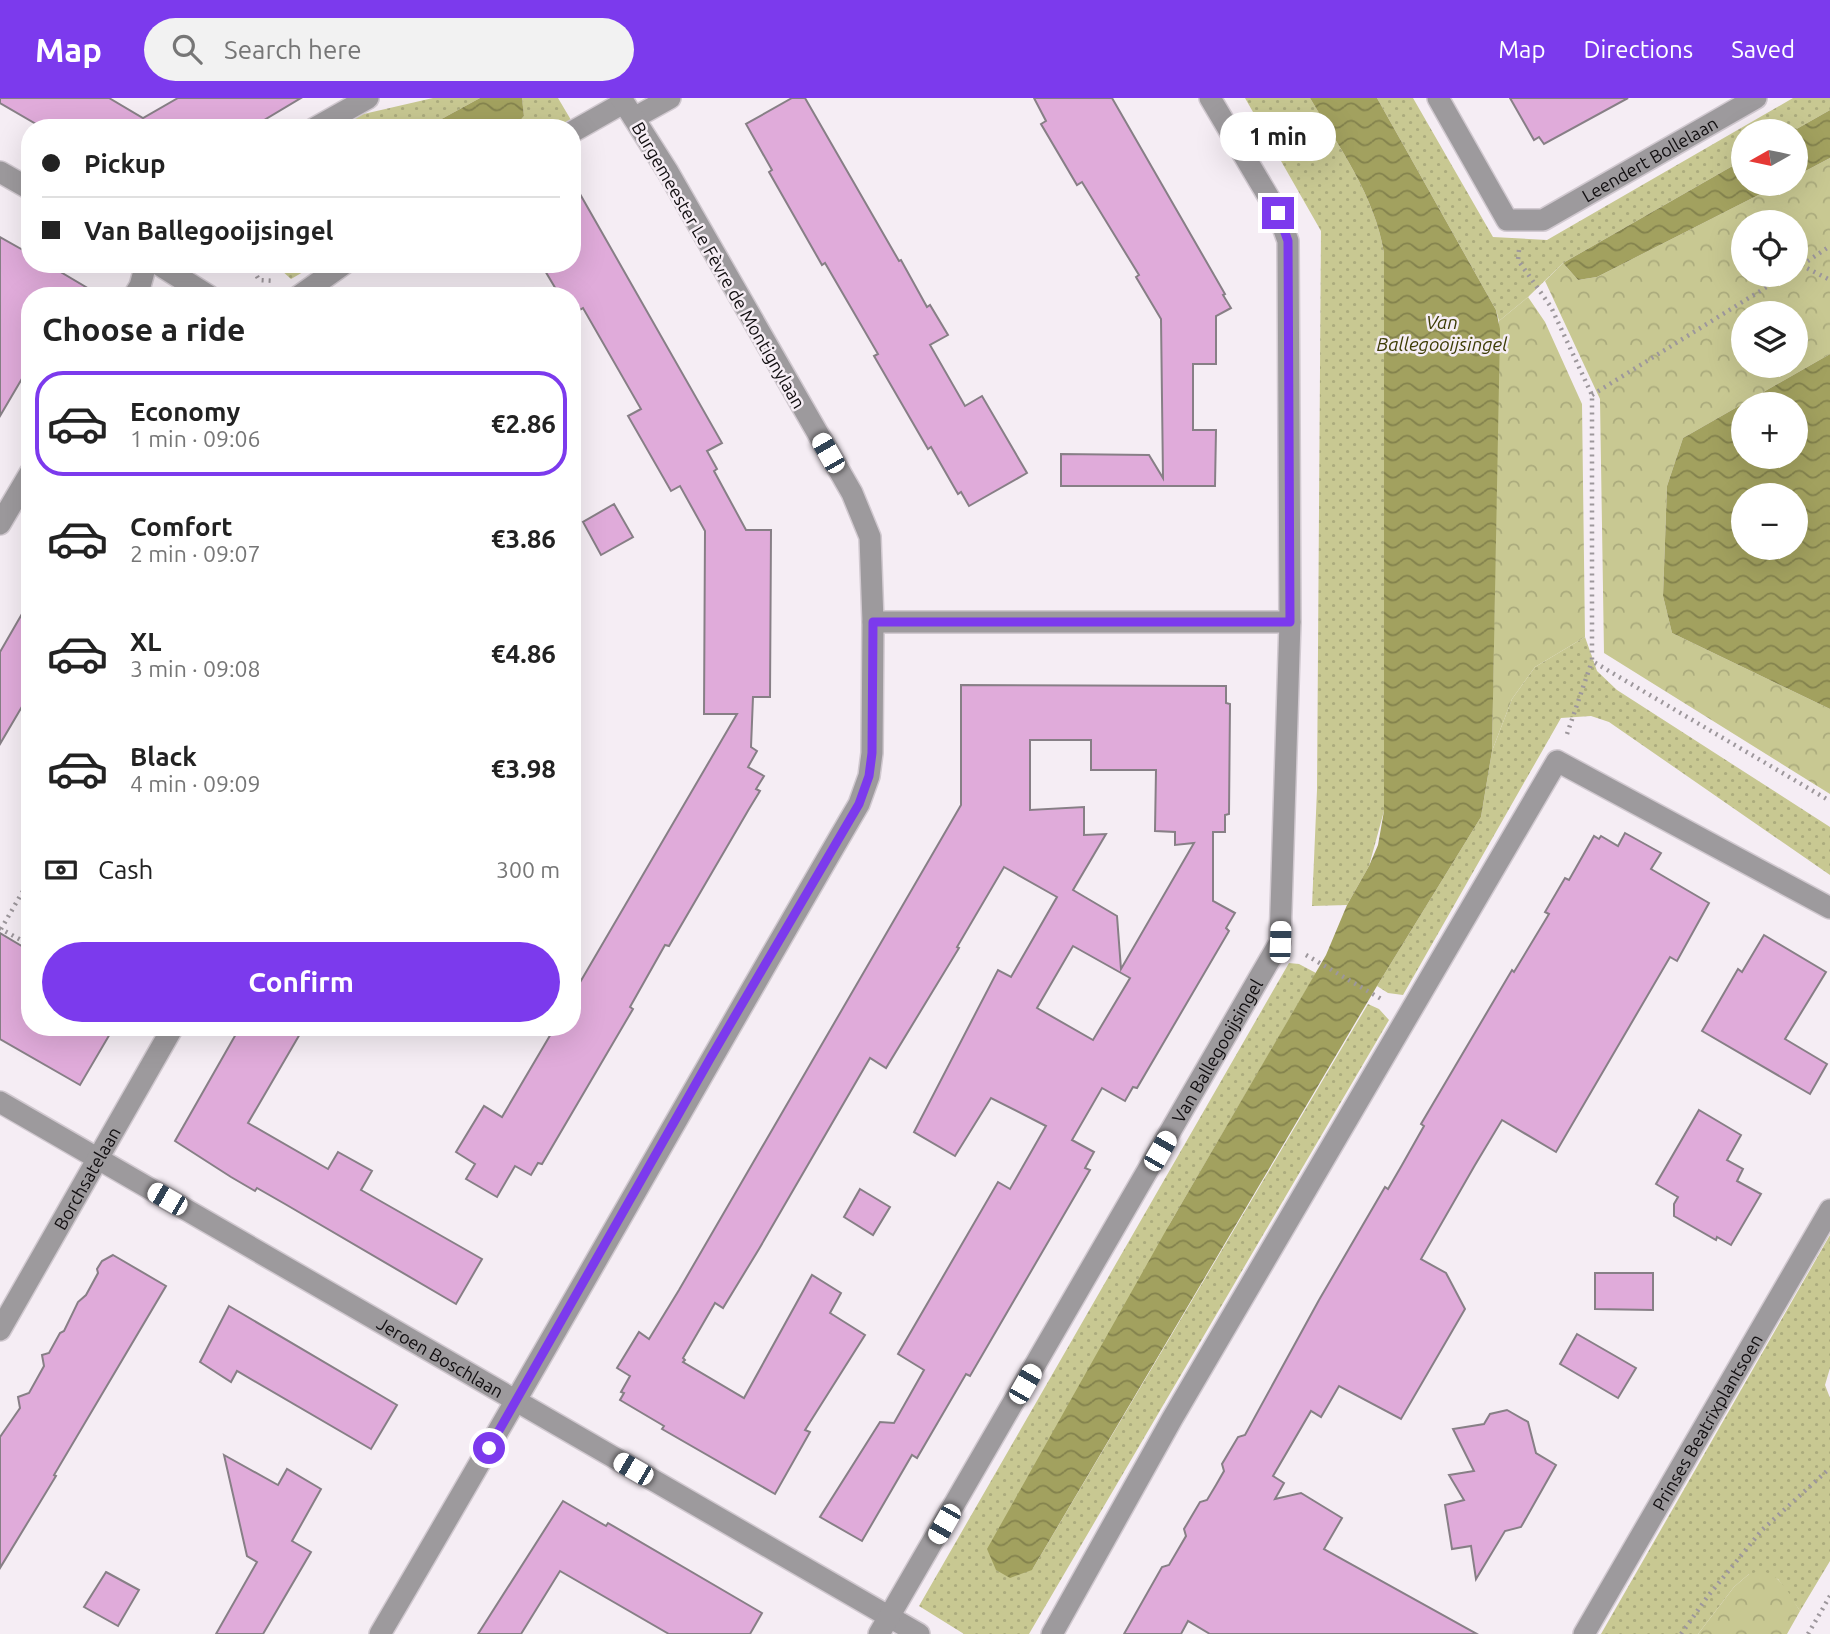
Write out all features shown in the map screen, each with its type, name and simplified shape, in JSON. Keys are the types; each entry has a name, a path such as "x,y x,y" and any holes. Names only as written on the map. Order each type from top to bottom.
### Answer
{"street":[{"path":"325,119 342,104 368,98"},
{"path":"581,128 626,106 670,98"},
{"name":"Van Ballegooijsingel","path":"884,1625 1280,942 1290,622 1288,241 1278,213 1210,98"},
{"path":"1438,98 1507,220 1521,220"},
{"name":"Leendert Bollelaan","path":"1521,220 1544,220 1756,98"},
{"name":"Burgemeester Le Fèvre de Montignylaan","path":"380,1634 517,1402 711,1057 859,804 869,776 872,753 873,622 870,537 852,493 668,172 626,106"},
{"path":"0,172 21,184"},
{"path":"172,273 195,287"},
{"path":"312,287 331,273"},
{"path":"0,524 21,488"},
{"path":"873,622 1290,622"},
{"path":"1052,1634 1172,1419 1557,761 1830,908"},
{"name":"Borchsatelaan","path":"0,1330 168,1036"},
{"name":"Jeroen Boschlaan","path":"0,1102 517,1402 884,1625 919,1634"},
{"name":"Prinses Beatrixplantsoen","path":"1584,1634 1830,1210"}],"path":[{"path":"1521,220 1518,260 1551,307 1591,396 1592,661 1557,761"},
{"path":"1808,260 1830,246"},
{"path":"1808,271 1830,280"},
{"path":"255,273 259,280 276,281"},
{"path":"1591,396 1767,287"},
{"path":"1592,661 1830,801"},
{"path":"21,895 1,929 21,940"},
{"path":"1313,958 1384,1001"},
{"path":"1681,1634 1762,1530 1830,1468"},
{"path":"1808,1634 1830,1596"}],"green space":[{"path":"433,98 480,98 442,119 351,119"},
{"path":"522,98 558,98 570,119 522,119 524,116"},
{"path":"1245,98 1310,98 1364,192 1373,212 1384,253 1384,811 1369,866 1347,905 1312,906 1317,790 1321,231"},
{"path":"1377,98 1413,98 1493,237 1547,240 1731,134 1731,167 1563,263 1499,321 1496,310"},
{"path":"1793,98 1830,98 1830,110 1808,122 1808,119 1757,119"},
{"path":"1830,158 1830,354 1808,367 1808,301 1731,301 1731,378 1788,378 1764,392 1731,392 1731,411 1683,438 1667,486 1663,596 1672,633 1830,709 1830,794 1604,653 1600,399 1545,281 1563,263 1578,280 1597,277 1756,196 1808,196 1808,170"},
{"path":"284,273 301,273 291,279"},
{"path":"1528,297 1545,322 1582,404 1585,637 1535,667 1512,699 1492,751 1499,321"},
{"path":"1585,637 1597,671 1617,690 1830,827 1830,875 1609,722 1591,716 1561,718 1403,995 1388,993 1377,986 1481,817 1492,751 1512,699 1535,667"},
{"path":"1289,963 1299,964 1316,973 1169,1225 1032,1570 1368,1004 1379,1009 1389,1020 1029,1634 964,1634 919,1606"},
{"path":"1830,1235 1830,1368 1825,1385 1830,1398 1830,1561 1800,1611 1778,1579 1749,1574 1734,1587 1698,1634 1601,1634"},
{"path":"1761,1571 1779,1581 1800,1611 1787,1634 1698,1634 1734,1587 1749,1574"}],"water":[{"path":"480,98 522,98 524,116 522,119 442,119"},
{"name":"Van Ballegooijsingel","path":"1310,98 1377,98 1496,310 1500,329 1492,751 1481,817 1377,986 1032,1570 1010,1578 996,1570 987,1549 1169,1225 1326,955 1347,905 1378,845 1384,811 1384,253 1373,212 1364,192"},
{"path":"1830,110 1830,158 1808,170 1808,122"},
{"path":"1731,167 1731,196 1756,196 1597,277 1578,280 1563,263"},
{"path":"1830,354 1830,709 1672,633 1663,596 1667,486 1683,438 1731,411 1731,469 1808,469 1808,392 1764,392 1788,378 1808,378 1808,367"}],"building":[{"path":"0,98 109,98 143,118 178,98 301,98 266,119 28,119 0,103"},
{"path":"792,98 805,98 899,261 901,260 927,307 930,305 948,335 930,345 965,406 982,396 1027,473 969,506 961,492 958,494 931,447 928,449 874,356 878,354 825,263 822,265 769,172 772,170 746,124"},
{"path":"1034,98 1112,98 1225,294 1223,295 1231,308 1216,316 1216,364 1193,364 1193,430 1216,430 1215,486 1061,486 1061,454 1149,455 1163,478 1161,319 1136,277 1139,275 1082,182 1077,185 1041,124 1046,121"},
{"path":"1510,98 1628,98 1544,144 1539,137 1534,140"},
{"path":"581,196 722,443 707,451 717,469 714,471 746,530 771,530 770,697 753,697 751,747 757,751 748,767 764,776 756,789 760,791 669,946 665,945 630,1007 633,1009 542,1164 538,1163 531,1175 515,1166 497,1197 466,1179 475,1164 456,1152 484,1106 502,1117 550,1036 581,1036 581,981 737,714 704,714 705,531 680,486 671,491 628,416 641,409 583,308 581,309 581,287 555,287 546,273 581,273"},
{"path":"0,237 21,249 21,273 62,273 86,287 21,287 21,380 0,416"},
{"path":"614,504 633,537 601,555 583,522"},
{"path":"21,616 21,708 0,744 0,652"},
{"path":"961,685 1226,686 1226,703 1230,704 1229,814 1225,815 1225,832 1213,832 1213,901 1235,913 1226,928 1229,931 1137,1088 1133,1087 1125,1101 1102,1088 1072,1140 1094,1152 1085,1168 1090,1170 970,1376 966,1374 917,1458 912,1455 862,1541 820,1517 880,1422 894,1423 924,1370 898,1354 998,1182 1010,1189 1046,1126 991,1098 955,1156 914,1132 998,970 1011,977 1057,897 1004,867 957,947 959,948 886,1068 870,1058 723,1308 715,1303 683,1358 683,1362 744,1398 812,1275 841,1293 830,1313 865,1335 805,1430 810,1432 775,1494 662,1429 664,1426 620,1400 624,1393 621,1392 630,1376 617,1368 639,1332 649,1339 679,1290 961,805","holes":["1030,740 1091,740 1091,770 1156,770 1155,831 1175,832 1175,845 1194,843 1121,969 1117,916 1073,890 1106,834 1084,835 1084,807 1030,810","1073,946 1130,978 1093,1040 1037,1008"]},
{"path":"1625,833 1661,853 1651,869 1709,903 1677,961 1670,957 1556,1152 1502,1120 1475,1165 1421,1259 1446,1273 1465,1309 1401,1419 1339,1386 1321,1417 1311,1411 1273,1476 1284,1483 1275,1499 1301,1493 1342,1518 1324,1549 1477,1634 1210,1634 1188,1621 1181,1634 1124,1634 1162,1567 1169,1565 1186,1536 1184,1529 1200,1502 1207,1500 1216,1485 1224,1471 1222,1464 1238,1437 1245,1435 1319,1300 1385,1187 1388,1189 1402,1165 1424,1126 1421,1124 1512,970 1514,972 1549,914 1545,912 1565,878 1569,880 1594,836 1599,839 1601,836 1618,846"},
{"path":"0,933 21,946 21,1036 109,1036 80,1085 0,1039"},
{"path":"1764,935 1826,972 1785,1039 1827,1064 1810,1094 1702,1031 1738,969 1742,972"},
{"path":"235,1036 299,1036 248,1123 328,1169 338,1152 372,1171 361,1190 482,1259 456,1304 257,1188 255,1191 175,1141"},
{"path":"1699,1110 1741,1135 1727,1160 1743,1169 1737,1181 1761,1194 1731,1245 1717,1237 1716,1240 1674,1216 1674,1204 1678,1197 1656,1184"},
{"path":"860,1189 890,1207 873,1235 844,1217"},
{"path":"113,1255 166,1286 0,1568 0,1437 20,1408 18,1397 29,1393 44,1366 42,1355 49,1353 60,1333 64,1331 78,1302 86,1295 98,1273 97,1269 102,1261"},
{"path":"1595,1273 1653,1273 1653,1310 1595,1309"},
{"path":"229,1306 397,1405 371,1449 237,1371 231,1382 200,1362"},
{"path":"1577,1334 1636,1368 1618,1398 1560,1364"},
{"path":"1507,1410 1528,1422 1536,1453 1556,1465 1521,1527 1505,1531 1476,1579 1471,1546 1452,1549 1445,1505 1464,1500 1449,1475 1474,1471 1453,1429 1484,1424 1490,1414"},
{"path":"224,1455 278,1485 287,1469 321,1489 292,1541 311,1552 263,1634 216,1634 257,1562 247,1556"},
{"path":"563,1501 606,1526 608,1523 762,1613 750,1634 669,1634 560,1571 521,1634 478,1634"},
{"path":"106,1572 139,1590 118,1626 84,1607"}],"route":[{"path":"489,1448 711,1057 859,804 869,776 872,753 873,622 1290,622 1288,241 1278,213"}]}
